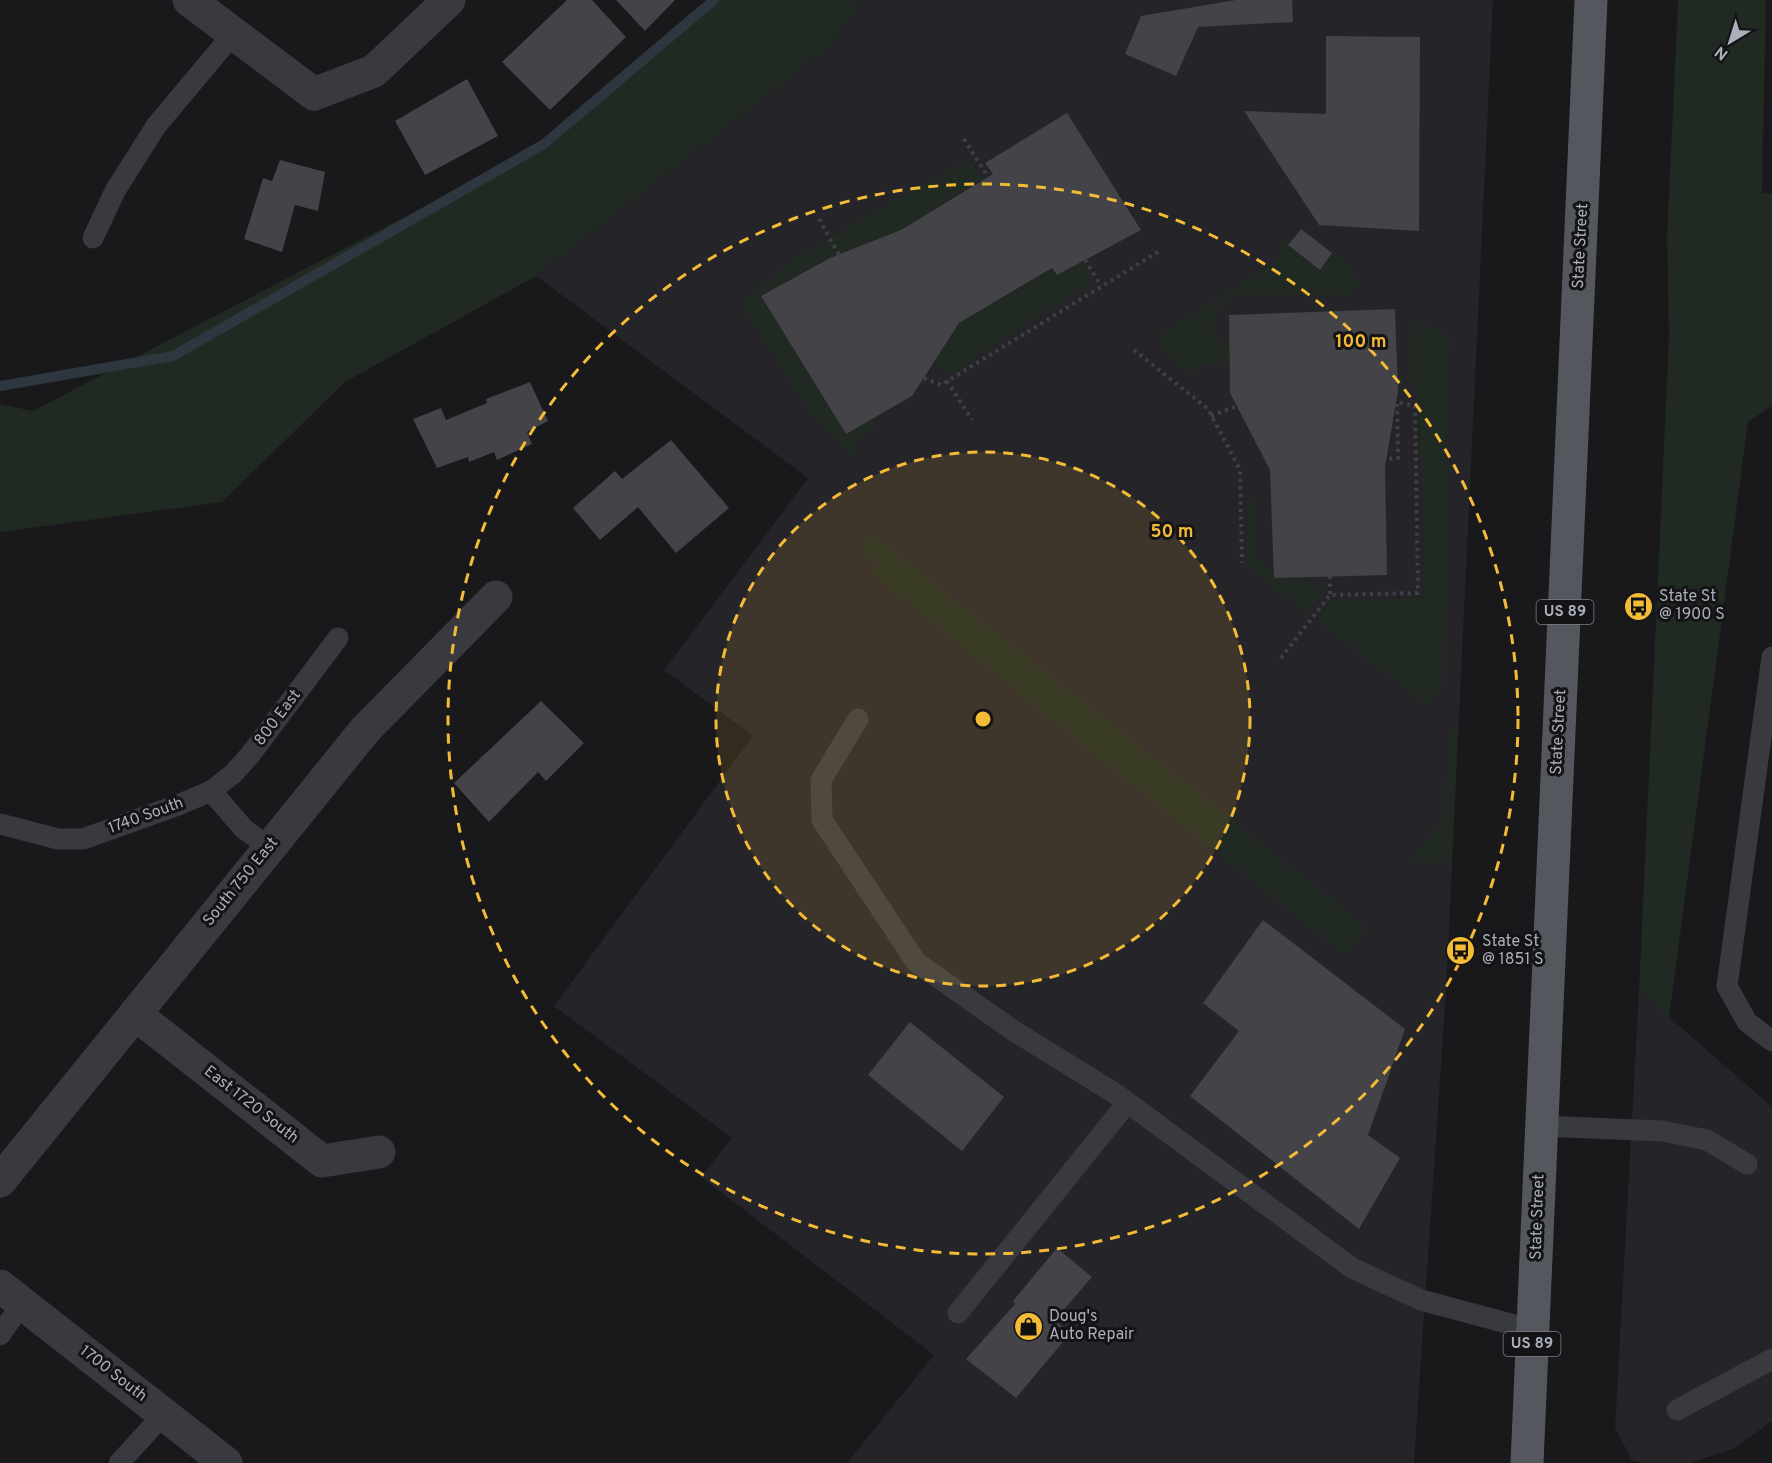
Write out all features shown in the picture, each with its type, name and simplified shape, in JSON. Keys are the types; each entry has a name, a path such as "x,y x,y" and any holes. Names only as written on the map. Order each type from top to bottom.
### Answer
{"main road":[{"name":"State Street","path":"1527,1463 1591,0"}],"street":[{"path":"189,0 314,94 374,71 449,0"},
{"name":"South 750 East","path":"0,1181 365,730 496,597"},
{"name":"East 1720 South","path":"135,1014 322,1161 378,1152"},
{"name":"1700 South","path":"11,1295 226,1463"}],"lane":[{"path":"93,238 115,191 156,126 233,34"},
{"name":"800 East","path":"212,791 233,774 250,755 338,638"},
{"path":"1772,657 1770,694 1726,986 1747,1022 1772,1041"},
{"path":"858,719 821,780 822,820 916,962 1014,1031 1116,1094 1352,1268 1421,1300 1533,1330"},
{"path":"212,791 244,829 269,847"},
{"name":"1740 South","path":"0,824 58,839 83,839 178,806 212,791"},
{"path":"958,1314 1127,1103"},
{"path":"1542,1126 1662,1131 1707,1140 1747,1164"},
{"path":"0,1335 11,1295"},
{"path":"1677,1410 1772,1359"},
{"path":"119,1463 164,1414"}],"path":[{"path":"964,140 988,177"},
{"path":"819,219 839,255"},
{"path":"924,378 941,385 1161,250"},
{"path":"1085,260 1101,286"},
{"path":"1134,350 1208,409 1240,470 1242,562"},
{"path":"947,381 972,420"},
{"path":"1330,595 1418,593 1415,406 1397,402 1398,458 1387,459"},
{"path":"1211,416 1237,406"},
{"path":"1281,658 1330,595 1330,576"}],"shaded area":[{"path":"710,0 863,0 829,47 536,276 345,382 222,502 0,532 0,404 33,411 544,144"},
{"path":"863,0 1493,0 1446,991 1414,1463 847,1463 934,1355 701,1177 732,1138 554,1006 753,736 664,670 808,478 536,276 829,47","holes":["879,564 1346,955 873,574"]},
{"path":"1678,0 1766,0 1762,193 1772,193 1772,406 1748,422 1669,1018 1639,991 1669,336 1667,237"},
{"path":"969,158 984,179 901,230 762,296 846,434 873,419 878,426 860,437 854,457 811,413 740,303 795,258"},
{"path":"1281,240 1319,270 1332,253 1342,258 1360,282 1359,286 1347,295 1231,295 1221,305 1214,321 1215,341 1229,342 1230,362 1207,363 1192,372 1176,362 1156,337 1279,259"},
{"path":"1083,261 1093,281 950,374 933,364 959,323 1052,268 1057,275"},
{"path":"1414,320 1450,336 1443,688 1426,704 1316,620 1333,599 1420,598 1425,595 1418,386 1411,386 1411,335"},
{"path":"1245,498 1255,502 1255,554 1274,578 1308,577 1309,584 1325,586 1324,592 1307,613 1246,566"},
{"path":"873,536 1367,927 1345,956 873,574 879,564 861,551"},
{"path":"1455,727 1458,728 1452,863 1413,862 1414,855 1442,820 1451,731"},
{"path":"1639,991 1772,1107 1772,1421 1735,1448 1691,1463 1642,1463 1632,1460 1615,1428"}],"building":[{"path":"567,0 592,0 626,37 550,110 502,62"},
{"path":"616,0 675,0 645,31"},
{"path":"1236,0 1292,0 1293,22 1198,27 1176,76 1125,54 1141,16"},
{"path":"1326,36 1420,37 1419,231 1319,225 1244,111 1326,114"},
{"path":"467,79 498,136 425,175 395,121"},
{"path":"1067,113 1141,230 1057,275 1052,268 959,323 912,396 846,434 761,296 830,258 901,230 993,174 985,163"},
{"path":"280,160 325,172 318,211 295,205 282,252 244,239 263,178 272,181"},
{"path":"1301,229 1332,253 1320,270 1288,245"},
{"path":"1395,309 1398,391 1385,467 1387,575 1274,578 1270,470 1230,393 1229,315"},
{"path":"530,382 548,421 527,432 532,444 497,460 494,452 469,462 468,457 437,468 413,419 441,408 446,420 487,403 486,399"},
{"path":"671,440 729,508 676,553 638,507 600,540 573,508 615,471 622,479"},
{"path":"541,701 584,743 546,781 538,772 489,822 454,783"},
{"path":"1263,920 1405,1029 1368,1135 1400,1158 1359,1229 1190,1096 1239,1031 1203,1003"},
{"path":"910,1022 1004,1097 962,1151 868,1075"},
{"name":"Doug's Auto Repair","path":"1057,1248 1092,1277 1055,1320 1068,1332 1061,1340 1063,1342 1016,1398 966,1359 1015,1304 1013,1301"}],"waterway":[{"path":"0,386 173,356 544,144 714,0"}],"place":[{"name":"State St @ 1900 S","path":"1638,606"},
{"name":"State St @ 1851 S","path":"1461,951"},
{"name":"Doug's Auto Repair","path":"1028,1326"}]}
